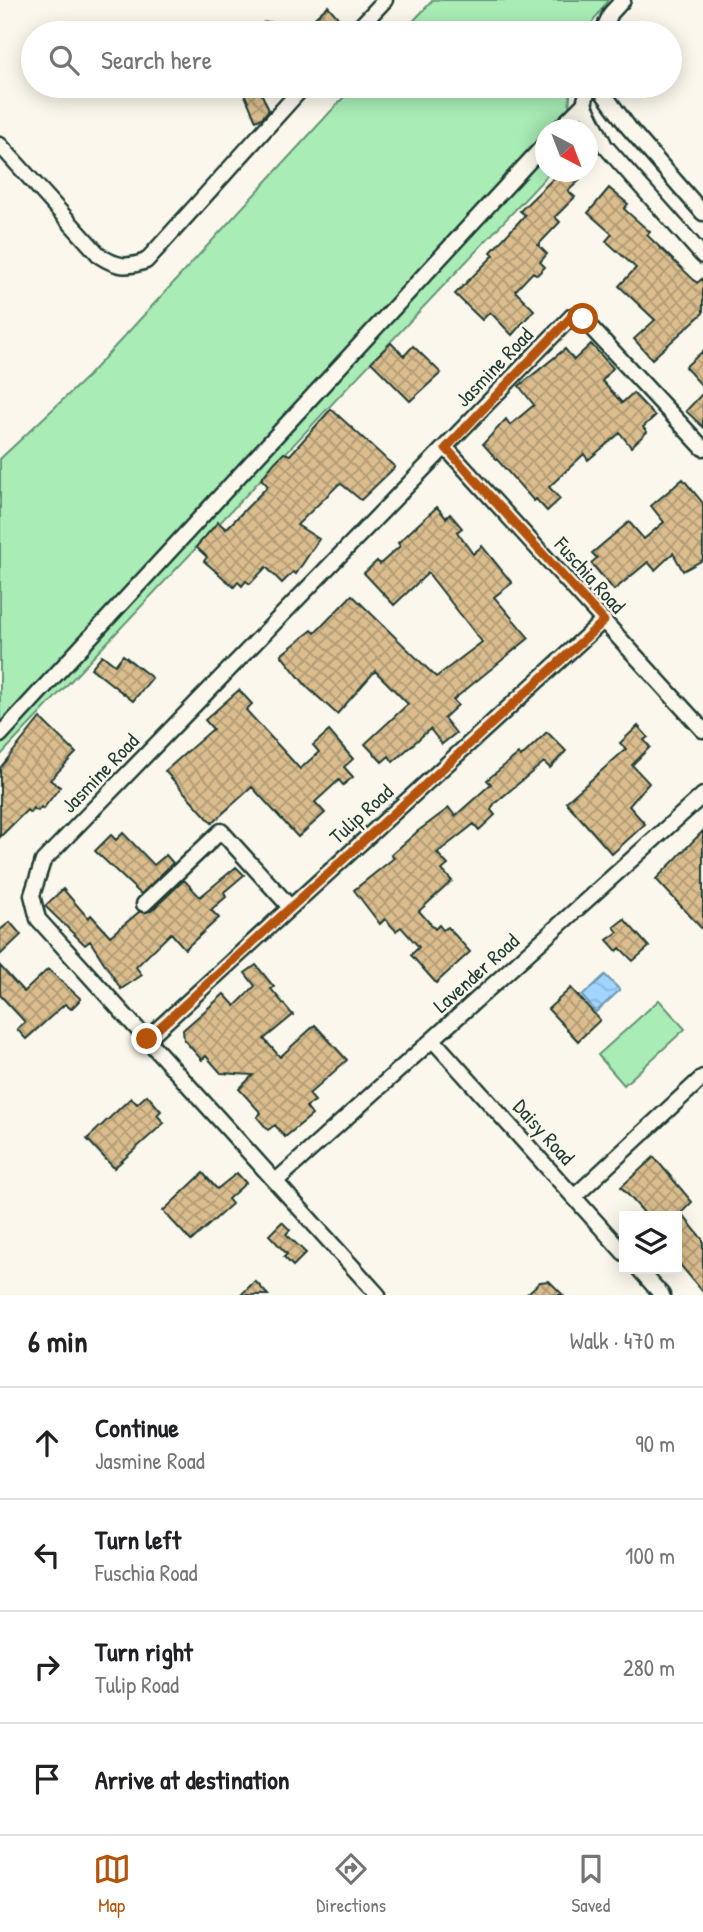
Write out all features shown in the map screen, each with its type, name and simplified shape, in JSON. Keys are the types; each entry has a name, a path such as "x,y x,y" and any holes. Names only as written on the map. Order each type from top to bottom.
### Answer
{"street":[{"path":"365,21 385,0"},
{"path":"607,21 611,13 624,0"},
{"path":"0,145 100,256 114,265 130,267 146,261 293,98"},
{"path":"569,119 584,104 586,98"},
{"path":"607,98 629,128 703,213"},
{"path":"584,104 606,146 703,256"},
{"path":"0,735 535,154"},
{"name":"Jasmine Road","path":"378,1295 38,919 32,895 43,861 572,316 579,315 583,319 703,448"},
{"name":"Fuschia Road","path":"446,448 703,730"},
{"name":"Tulip Road","path":"147,1039 604,621"},
{"name":"Lavender Road","path":"276,1181 703,795"},
{"path":"144,904 221,831 290,907"},
{"name":"Daisy Road","path":"433,1040 619,1247"},
{"path":"574,1197 703,1077"},
{"path":"643,1274 662,1295"}],"green space":[{"path":"433,0 608,0 593,21 413,21"},
{"path":"343,98 570,98 568,119 535,119 535,182 541,182 0,756 0,459 87,377"},
{"path":"659,1000 685,1029 624,1085 598,1055"}],"water":[{"path":"605,975 620,990 596,1012 582,996"}],"building":[{"path":"328,6 341,21 311,21"},
{"path":"246,98 264,98 269,110 256,121"},
{"path":"550,182 578,182 568,191 575,197 555,217 560,222 538,245 547,254 540,262 545,267 537,275 533,272 515,291 534,310 512,335 490,312 482,320 455,294 494,255 491,252 525,215 520,211"},
{"path":"609,188 628,204 624,209 650,232 647,235 697,283 703,278 703,313 652,359 634,339 655,320 619,286 636,268 606,241 612,234 588,213"},
{"path":"391,343 404,356 413,346 441,373 410,401 371,362"},
{"path":"591,344 613,368 602,381 622,403 633,393 655,416 643,427 647,432 631,447 620,433 588,460 584,454 549,487 560,499 547,511 536,499 534,501 483,444 506,419 510,425 534,405 519,386 565,349 574,360"},
{"path":"703,351 703,387 685,367"},
{"path":"703,393 703,427 686,411"},
{"path":"331,409 395,467 361,500 340,483 297,525 319,539 296,574 293,572 282,583 266,567 250,584 246,581 242,586 238,582 234,587 204,561 207,557 196,547 218,522 226,529 268,486 261,479 275,462 284,453 290,455"},
{"path":"683,479 703,503 703,560 683,571 673,553 655,570 648,562 614,590 591,563 597,558 592,553 629,522 644,539 664,522 651,506"},
{"path":"437,507 446,518 450,514 462,528 457,532 473,554 482,546 512,583 494,597 529,638 453,700 458,705 444,718 456,733 442,744 430,729 393,762 389,756 382,762 365,744 408,704 375,671 337,714 307,687 281,655 312,630 315,633 352,595 436,677 482,642 428,573 394,605 364,573 377,561 380,564 400,546 398,543"},
{"path":"102,655 115,665 123,655 152,678 133,701 91,668"},
{"path":"239,690 252,704 246,710 300,769 319,752 313,745 329,731 353,759 344,767 353,777 343,785 339,780 315,802 325,813 298,837 252,787 212,823 165,771 213,729 205,720"},
{"path":"40,718 76,753 50,780 60,787 43,809 41,807 38,811 33,808 30,813 27,810 0,837 0,768"},
{"path":"638,726 648,737 644,740 650,747 632,765 649,783 629,806 645,824 612,854 566,802 626,749 620,743"},
{"path":"547,732 566,751 550,768 544,762 494,804 491,810 495,815 479,830 474,824 437,853 448,865 442,870 452,881 419,911 435,929 439,925 443,930 448,927 470,952 436,983 411,955 419,947 401,927 396,931 385,919 380,924 354,890 394,858 391,855 418,831 449,808 455,816 491,784 487,780 518,754 521,757"},
{"path":"703,831 703,930 656,879"},
{"path":"123,833 154,865 166,855 173,863 141,894 95,851 111,835 116,840"},
{"path":"236,867 244,875 224,892 226,897 211,910 219,918 185,949 171,933 136,967 142,975 121,989 90,941 85,945 45,906 63,889 88,918 91,915 110,936 139,912 151,911 184,880 200,897"},
{"path":"624,919 649,947 633,961 620,948 617,951 607,940 618,932 614,927"},
{"path":"10,922 21,935 0,955 0,930"},
{"path":"256,965 274,987 271,989 293,1015 264,1039 280,1057 315,1025 347,1060 309,1094 315,1101 306,1107 312,1115 285,1137 275,1125 268,1130 257,1117 261,1113 239,1089 253,1075 221,1073 206,1056 202,1060 184,1040 183,1030 224,994 235,1006 255,986 245,973"},
{"path":"0,966 24,992 48,969 81,999 71,1009 65,1004 26,1039 17,1029 25,1022 0,995"},
{"path":"571,988 600,1020 578,1041 548,1009"},
{"path":"147,1095 161,1111 157,1115 164,1123 114,1168 87,1139 131,1098 137,1104"},
{"path":"654,1157 692,1202 682,1212 643,1211 621,1187"},
{"path":"203,1173 217,1189 237,1173 246,1183 228,1199 232,1204 191,1241 163,1211"},
{"path":"682,1214 703,1240 703,1292 682,1267"},
{"path":"282,1222 290,1230 286,1234 306,1253 293,1266 284,1257 287,1254 269,1235"},
{"path":"255,1281 268,1295 241,1295"},
{"path":"549,1281 563,1295 526,1295 540,1282"}],"route":[{"path":"147,1039 604,621 446,448 572,316 579,315 583,319"}]}
